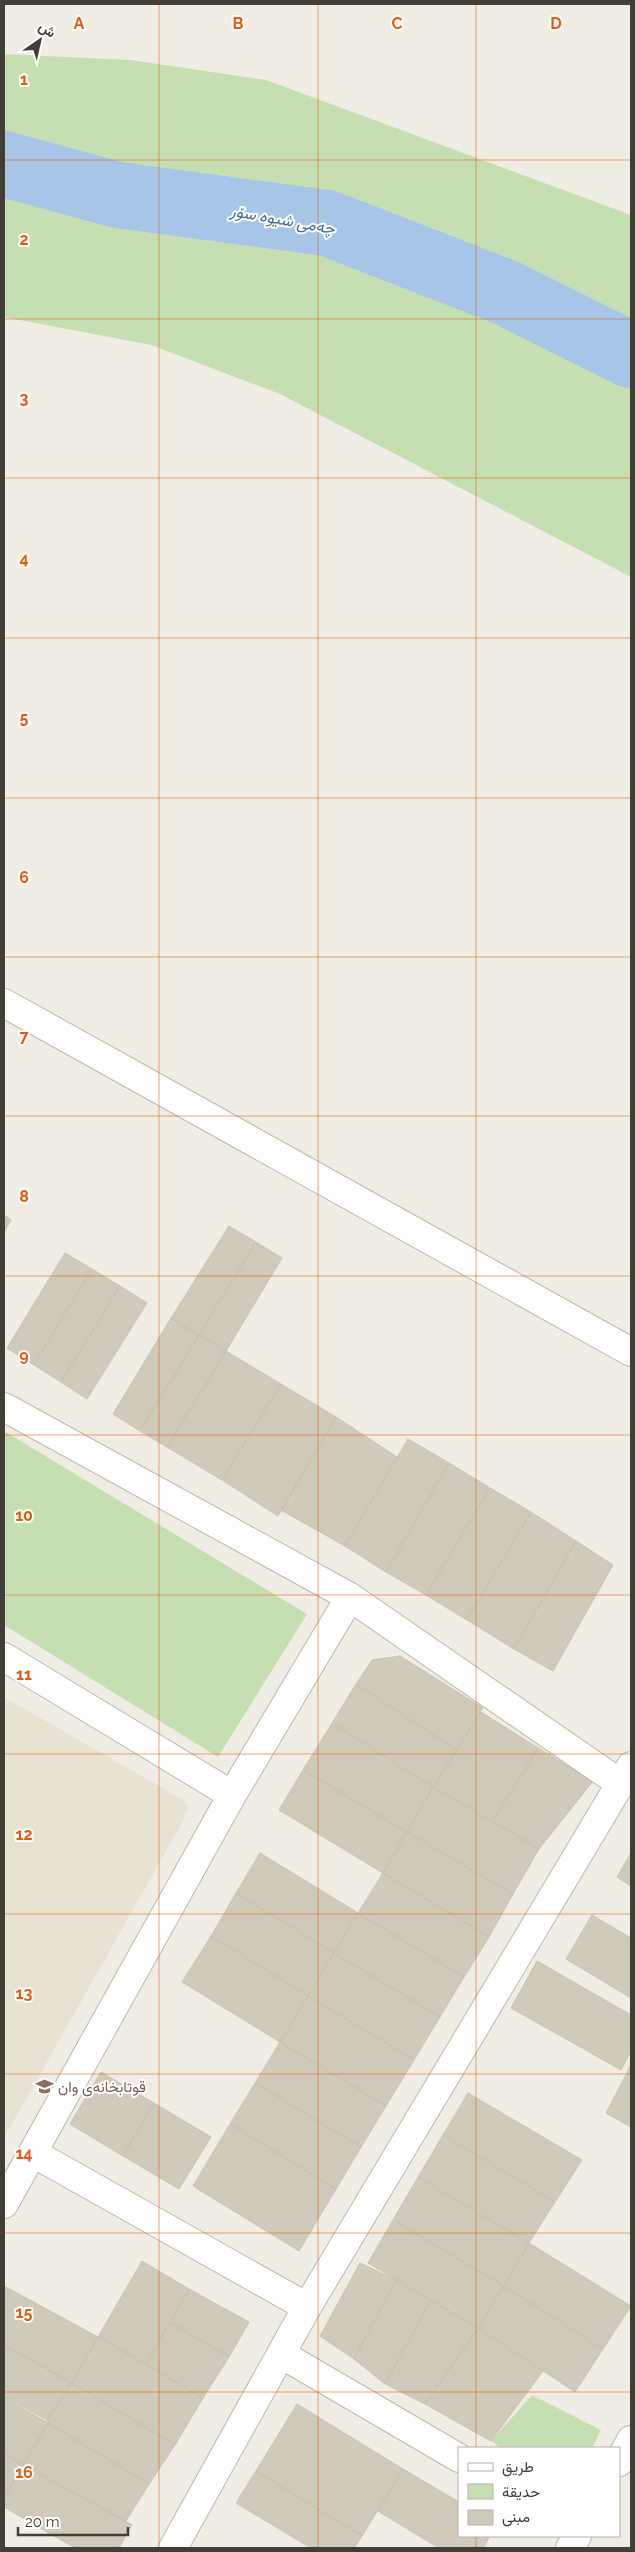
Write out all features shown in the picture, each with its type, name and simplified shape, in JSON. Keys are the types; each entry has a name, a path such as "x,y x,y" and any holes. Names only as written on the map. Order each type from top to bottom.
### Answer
{"street":[{"path":"4,1003 631,1352"},
{"path":"4,1407 350,1597 626,1775 307,2307 173,2548"},
{"path":"4,2204 232,1795 350,1597"},
{"path":"4,1657 232,1795"},
{"path":"33,2153 307,2307"},
{"path":"281,2354 458,2457"},
{"path":"620,2460 631,2440"},
{"path":"570,2548 576,2537"}],"shaded area":[{"path":"4,1697 185,1801 188,1806 184,1819 4,2138"}],"green space":[{"path":"4,54 130,60 266,80 631,215 631,577 280,394 151,345 4,317"},
{"path":"4,1431 307,1614 218,1757 4,1625"},
{"path":"532,2395 601,2430 592,2447 499,2447 491,2441"}],"building":[{"path":"4,1215 11,1220 4,1232"},
{"path":"229,1226 256,1242 199,1335 171,1318"},
{"path":"256,1242 282,1258 226,1351 199,1335"},
{"path":"65,1253 92,1269 34,1365 7,1348"},
{"path":"92,1269 120,1286 61,1382 34,1365"},
{"path":"120,1286 147,1303 87,1399 61,1382"},
{"path":"171,1318 199,1335 140,1431 113,1414"},
{"path":"199,1335 226,1351 167,1447 140,1431"},
{"path":"226,1351 281,1384 222,1480 167,1447"},
{"path":"281,1384 336,1417 278,1516 222,1480"},
{"path":"336,1417 397,1457 345,1546 281,1510"},
{"path":"408,1439 449,1463 386,1572 345,1546"},
{"path":"449,1463 490,1488 426,1595 386,1572"},
{"path":"490,1488 531,1512 467,1620 426,1595"},
{"path":"531,1512 576,1541 514,1649 467,1620"},
{"path":"576,1541 613,1565 553,1671 514,1649"},
{"path":"400,1656 483,1708 457,1750 356,1684 372,1660"},
{"path":"356,1684 457,1750 433,1787 332,1723"},
{"path":"481,1712 538,1748 493,1821 433,1787"},
{"path":"332,1723 433,1787 407,1832 303,1770"},
{"path":"538,1748 593,1781 539,1849 493,1821"},
{"path":"303,1770 407,1832 383,1873 279,1810"},
{"path":"433,1787 539,1849 513,1894 407,1832"},
{"path":"407,1832 513,1894 489,1937 383,1873"},
{"path":"260,1853 358,1913 334,1953 236,1893"},
{"path":"631,1853 631,1886 617,1877"},
{"path":"383,1873 489,1937 464,1977 358,1913"},
{"path":"236,1893 334,1953 308,1996 211,1936"},
{"path":"358,1913 464,1977 440,2017 334,1953"},
{"path":"592,1915 631,1938 631,1998 566,1959"},
{"path":"211,1936 308,1996 280,2042 182,1982"},
{"path":"334,1953 440,2017 414,2060 308,1996"},
{"path":"537,1961 631,2015 631,2051 621,2070 511,2008"},
{"path":"308,1996 414,2060 386,2106 280,2042"},
{"path":"280,2042 386,2106 361,2147 255,2083"},
{"path":"631,2064 631,2075 627,2073"},
{"path":"101,2072 154,2103 123,2156 70,2124"},
{"path":"627,2073 631,2075 631,2127 606,2113"},
{"path":"255,2083 361,2147 336,2189 230,2124"},
{"path":"468,2093 582,2160 555,2202 443,2135"},
{"path":"154,2103 211,2137 179,2189 123,2156"},
{"path":"230,2124 336,2189 299,2251 193,2186"},
{"path":"443,2135 555,2202 529,2243 418,2177"},
{"path":"418,2177 529,2243 504,2286 393,2220"},
{"path":"393,2220 504,2286 478,2328 368,2263"},
{"path":"529,2243 631,2306 603,2349 504,2286"},
{"path":"142,2261 189,2289 146,2364 98,2337"},
{"path":"360,2263 396,2280 354,2359 320,2336"},
{"path":"396,2280 431,2300 385,2384 354,2359"},
{"path":"4,2286 98,2337 72,2383 4,2345"},
{"path":"504,2286 603,2349 575,2392 478,2328"},
{"path":"189,2289 249,2322 229,2357 170,2322"},
{"path":"431,2300 478,2328 425,2404 385,2384"},
{"path":"170,2322 229,2357 203,2398 146,2364"},
{"path":"478,2328 543,2371 491,2441 425,2404"},
{"path":"98,2337 203,2398 175,2445 72,2383"},
{"path":"4,2345 72,2383 47,2420 4,2396"},
{"path":"72,2383 175,2445 149,2484 48,2423 47,2420"},
{"path":"4,2397 48,2423 23,2465 4,2453"},
{"path":"297,2404 403,2469 362,2536 256,2471"},
{"path":"48,2423 149,2484 126,2521 23,2465"},
{"path":"4,2453 23,2465 4,2498"},
{"path":"23,2465 132,2525 119,2548 75,2548 4,2507 4,2499"},
{"path":"403,2469 458,2501 458,2537 489,2537 483,2548 439,2548 378,2511"},
{"path":"256,2471 362,2536 354,2548 311,2548 236,2503"}],"waterway":[{"name":"چەمی شیوە سۆر","path":"4,164 118,195 327,223 507,293 631,355"}],"place":[{"name":"قوتابخانەی وان","path":"44,2087"}]}
